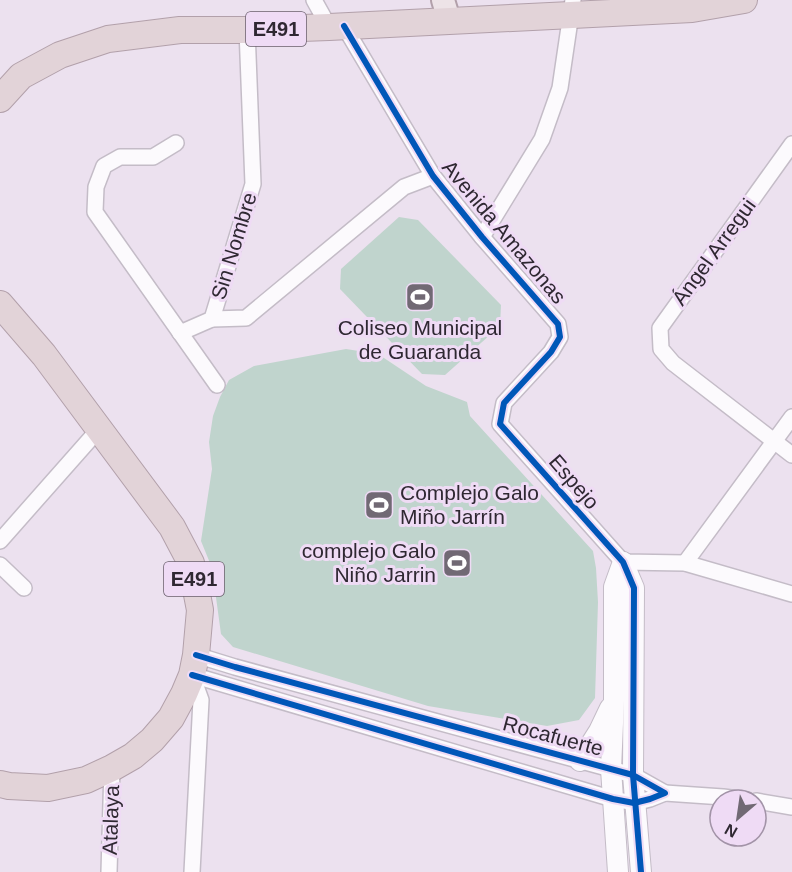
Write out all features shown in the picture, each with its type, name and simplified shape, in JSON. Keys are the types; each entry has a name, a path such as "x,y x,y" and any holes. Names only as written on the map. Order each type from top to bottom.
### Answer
{"highway":[{"name":"E491","path":"0,99 21,76 60,55 108,39 180,30 336,26 446,10 692,9 744,0"},
{"name":"E491","path":"0,304 44,355 172,527 191,563 200,610 194,665 184,694 171,718 152,741 133,756 86,780 48,788 0,784"}],"street":[{"name":"Avenida Amazonas","path":"314,0 336,26 433,176 482,237 558,324 560,337 551,352 504,403 500,423"},
{"path":"482,237 542,140 560,87 571,8"},
{"name":"Sin Nombre","path":"180,333 212,319 253,184 247,30"},
{"path":"176,143 153,157 120,157 104,166 96,187 95,212 216,385"},
{"name":"Ángel Arregui","path":"774,442 673,363 661,349 660,328 792,144"},
{"path":"212,319 246,318 404,187 433,176"},
{"path":"685,564 792,417"},
{"name":"Espejo","path":"500,423 623,562"},
{"path":"0,541 99,429"},
{"path":"774,442 792,455"},
{"path":"623,562 685,564 792,594"},
{"path":"618,872 611,769 614,700 614,587 623,562"},
{"path":"623,562 634,588 633,774 641,872"},
{"path":"0,565 24,588"},
{"path":"192,872 201,700 194,665"},
{"name":"Rocafuerte","path":"194,665 246,670 633,774 665,793"},
{"name":"Rocafuerte","path":"194,665 613,799 634,802 665,793 708,796"},
{"path":"580,760 606,720 614,700"},
{"name":"Atalaya","path":"109,872 112,768"},
{"path":"768,803 792,807"}],"green space":[{"name":"Coliseo Municipal de Guaranda","path":"399,217 418,220 501,305 500,326 445,375 422,374 340,289 341,269"},
{"name":"Complejo Galo Miño Jarrín","path":"346,349 378,354 426,386 467,402 470,416 593,551 598,602 595,698 579,720 547,726 428,706 233,647 221,634 212,568 201,541 212,469 209,442 213,416 220,397 229,380 254,366"}],"cycle path":[{"path":"344,26 433,176 482,237 558,324 560,337 551,352 504,403 500,424 623,562 634,588 633,775 641,872"},
{"path":"192,675 613,799 634,803 665,793 633,775 196,655"}],"place":[{"name":"Coliseo Municipal de Guaranda","path":"420,297"},
{"name":"Complejo Galo Miño Jarrín","path":"379,505"},
{"name":"complejo Galo Niño Jarrin","path":"457,563"}]}
